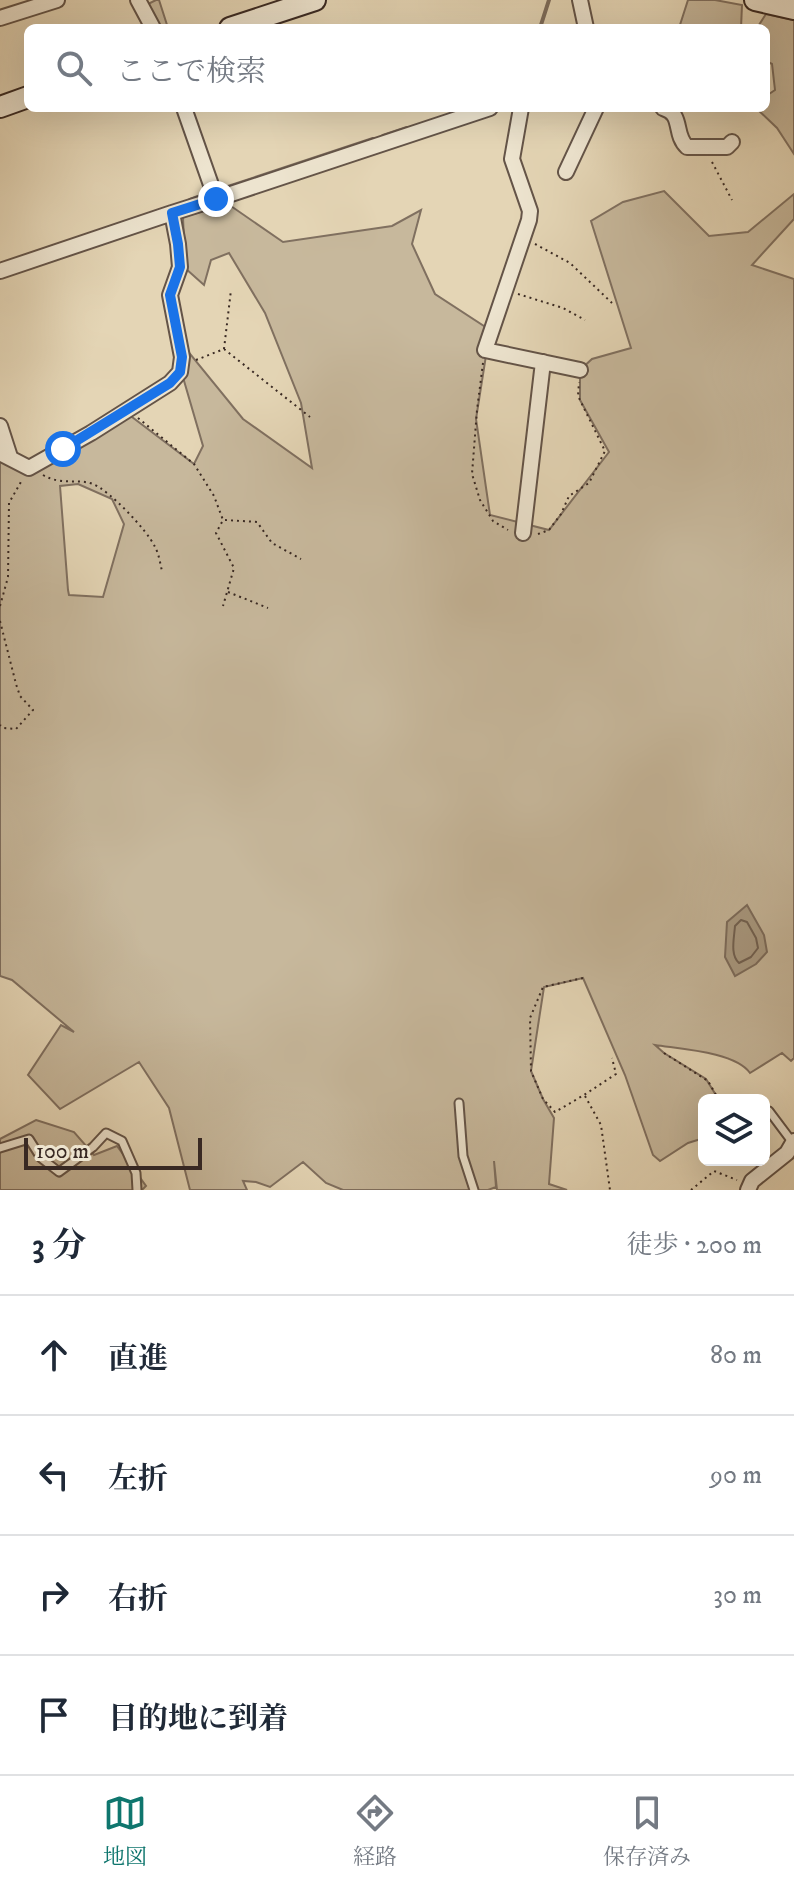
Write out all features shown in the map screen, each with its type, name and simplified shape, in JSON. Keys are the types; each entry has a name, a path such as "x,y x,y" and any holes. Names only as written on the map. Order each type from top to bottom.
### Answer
{"main road":[{"path":"242,24 315,0"},
{"path":"755,0 794,9"},
{"path":"0,107 24,98"}],"street":[{"path":"0,18 57,0"},
{"path":"138,0 151,24"},
{"path":"580,0 584,24"},
{"path":"185,112 216,199"},
{"path":"0,271 478,112"},
{"path":"520,112 512,159 530,211 529,220 485,350 580,370"},
{"path":"566,172 594,112"},
{"path":"672,112 682,142 687,147 727,147 732,142"},
{"path":"0,426 5,455 29,468 170,383 180,372 182,357 170,295 180,267 172,213"},
{"path":"523,533 543,362"},
{"path":"749,1188 752,1181 787,1153 793,1142"}],"lane":[{"path":"459,1103 463,1156 474,1190"},
{"path":"770,1112 793,1142"},
{"path":"0,1148 29,1139 41,1158 59,1172 93,1147 106,1133 122,1141 136,1173 137,1190"}],"path":[{"path":"703,147 732,200"},
{"path":"523,238 570,263 612,303"},
{"path":"224,349 231,290"},
{"path":"505,291 563,308 585,320"},
{"path":"180,367 224,349"},
{"path":"224,349 310,417"},
{"path":"127,410 194,464 214,496 223,520 216,533 234,568 223,606"},
{"path":"0,606 8,577 9,503 29,468 53,481 92,484 117,501 148,535 156,548 162,571"},
{"path":"223,520 257,522 272,543 301,559"},
{"path":"227,592 268,608"},
{"path":"0,621 20,696 33,710 16,729 0,725"},
{"path":"583,978 543,987 530,1018 531,1071 543,1099 555,1112 616,1074 612,1058"},
{"path":"664,1053 708,1081 716,1094"},
{"path":"584,1095 601,1125 610,1190"},
{"path":"691,1190 714,1171 749,1188"}],"shaded area":[{"path":"159,0 167,24 155,24 146,5"},
{"path":"688,0 715,0 742,5 741,24 680,24"},
{"path":"766,14 794,20 794,154 777,128 760,112 770,112 770,93 775,90 770,63 770,24 760,24"},
{"path":"664,191 709,236 748,232 794,194 794,219 752,265 794,279 794,1058 791,1061 782,1053 750,1073 743,1066 720,1056 655,1045 706,1079 715,1094 698,1094 698,1140 660,1161 653,1155 625,1075 583,978 544,987 531,1071 554,1118 549,1184 567,1190 497,1190 494,1161 496,1187 488,1190 343,1190 326,1183 303,1162 270,1187 243,1181 247,1190 190,1190 169,1108 139,1062 60,1109 28,1075 61,1025 74,1032 12,980 0,976 0,455 31,473 128,414 194,464 203,446 180,367 178,339 243,419 312,468 301,403 265,313 229,253 211,260 204,285 185,268 183,217 228,204 283,242 392,226 421,210 412,244 435,294 490,330 476,419 490,515 549,530 609,452 580,400 580,370 592,359 631,348 591,221 623,202","holes":["78,484 112,499 124,524 103,597 69,595 60,486"]},
{"path":"36,1120 74,1132 94,1155 117,1146 146,1186 142,1190 0,1190 0,1139"}],"water":[{"path":"747,905 764,935 767,952 756,964 735,976 725,957 727,922"}],"waterway":[{"path":"541,24 549,0"},
{"path":"383,136 407,128"},
{"path":"219,190 373,139"},
{"path":"190,200 209,193"}],"route":[{"path":"63,449 170,383 180,372 182,357 170,295 180,267 172,213 216,199"}]}
